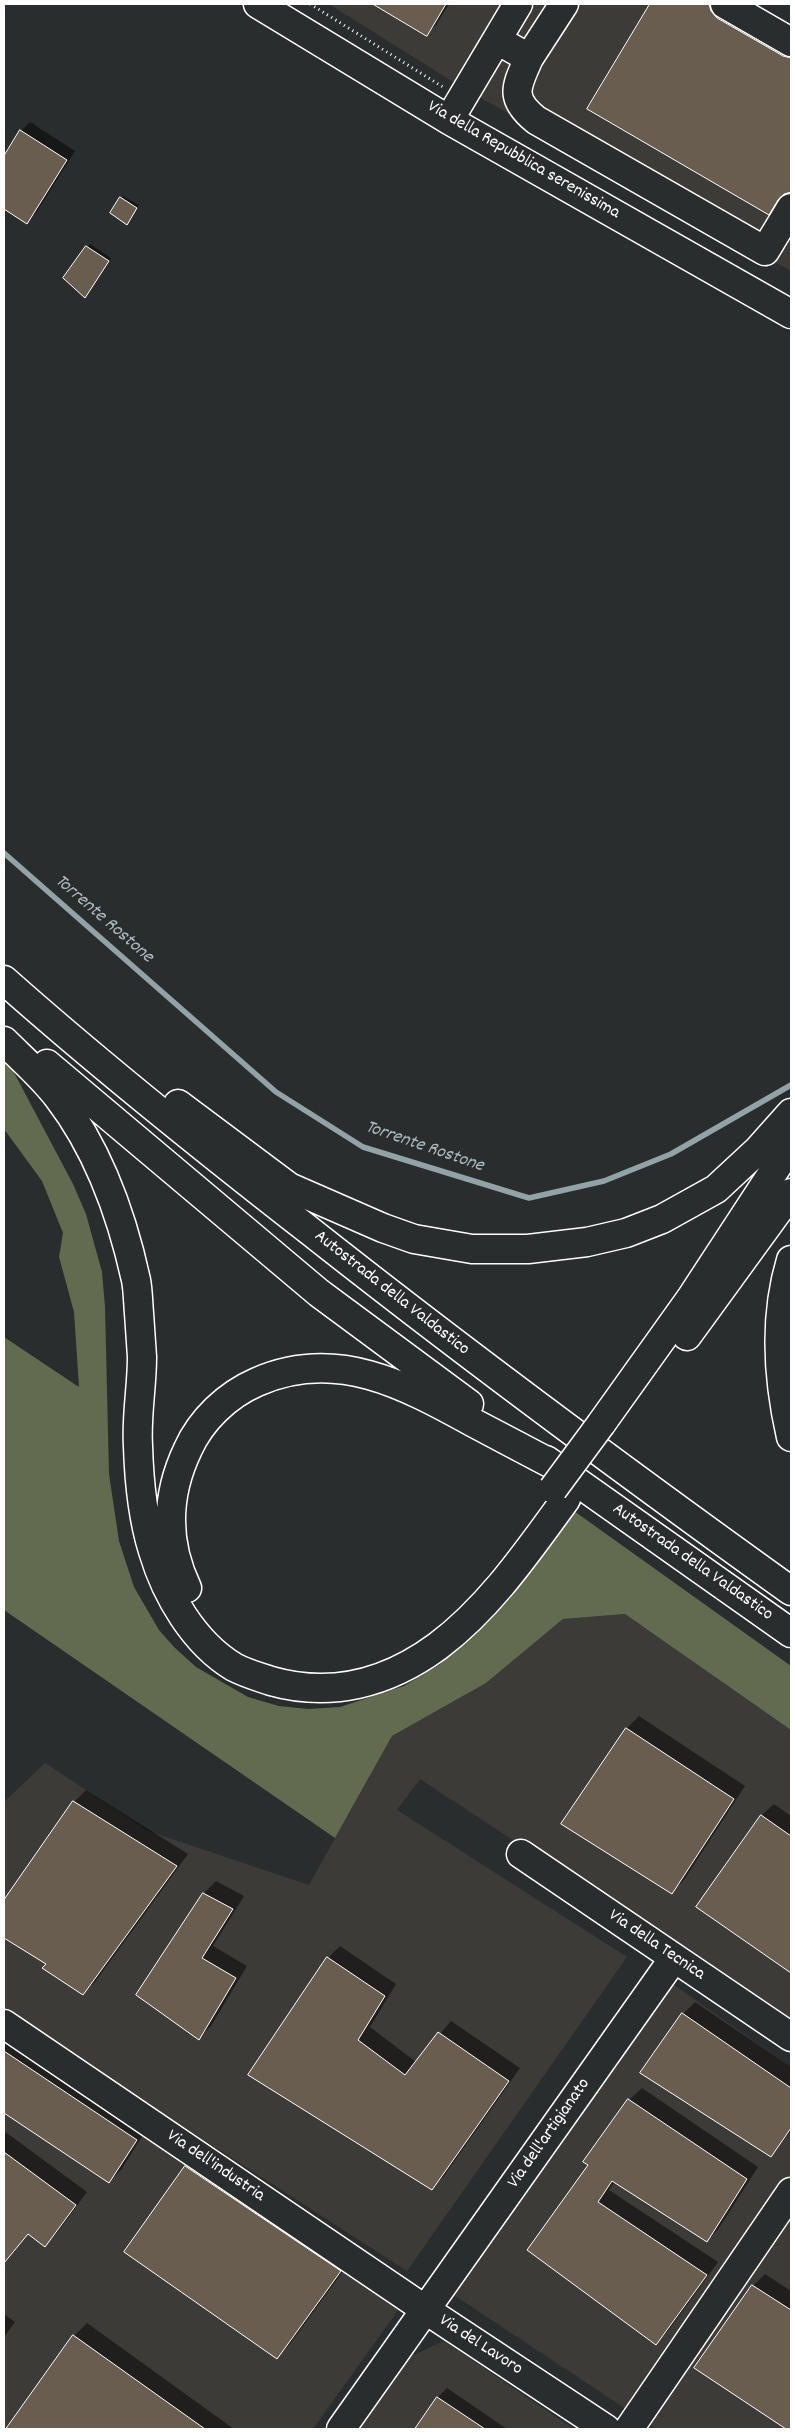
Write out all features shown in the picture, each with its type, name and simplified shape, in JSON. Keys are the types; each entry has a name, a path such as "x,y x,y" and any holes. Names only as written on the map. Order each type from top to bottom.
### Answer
{"main road":[{"name":"Via della Repubblica serenissima","path":"258,4 449,120 791,314"},
{"path":"449,120 518,4"},
{"path":"564,4 529,58 519,79 517,96 520,106 536,120 765,251 791,208"},
{"path":"725,4 791,42"},
{"path":"497,40 529,58"},
{"path":"4,973 289,1187 383,1228 414,1239 472,1249 528,1249 587,1242 626,1233 662,1219 716,1189 758,1150 791,1113"},
{"name":"Autostrada della Valdastico","path":"4,980 174,1123 409,1309 678,1510 791,1591"},
{"name":"Autostrada della Valdastico","path":"4,1028 319,1293 548,1462 791,1633"},
{"path":"4,1041 57,1095 89,1143 114,1205 136,1281 142,1358 138,1446 146,1523 153,1552 171,1595 191,1628 219,1656 236,1668 293,1687 322,1689 359,1685 397,1670 436,1647 474,1616 559,1494 791,1193"},
{"path":"607,1430 791,1145"},
{"path":"791,1260 783,1303 780,1342 781,1379 791,1437"},
{"path":"548,1462 436,1401 379,1377 342,1368 302,1369 266,1378 246,1387 215,1411 201,1427 180,1467 173,1489 170,1530 177,1562 194,1602 206,1622 221,1636 244,1652 264,1662 294,1669 334,1672 358,1668 400,1652 440,1626 457,1611 559,1494"},
{"name":"Via della Tecnica","path":"521,1854 791,2037"},
{"name":"Via dell'artigianato","path":"426,2310 674,1958"},
{"name":"Via dell'industria","path":"4,2024 426,2310"},
{"path":"629,2429 791,2192"},
{"name":"Via del Lavoro","path":"340,2429 426,2310 606,2429"}],"shaded area":[{"path":"329,4 737,4 791,35 791,271 461,87"},
{"path":"625,1614 791,1730 791,2023 420,1779 397,1810 627,1957 407,2271 4,2011 4,1802 45,1763 148,1831 309,1885 392,1736 486,1683 563,1619"},
{"path":"671,1983 791,2067 791,2429 656,2429 454,2295"},
{"path":"4,2037 406,2299 313,2429 4,2429"},
{"path":"444,2341 574,2429 359,2429 405,2359"}],"green space":[{"path":"4,1060 10,1065 73,1184 86,1214 102,1272 105,1307 109,1474 119,1541 134,1587 159,1630 196,1667 248,1697 279,1706 308,1709 340,1707 404,1686 439,1665 507,1599 574,1511 791,1666 791,1730 625,1614 563,1619 486,1683 392,1736 335,1838 4,1610 4,1337 79,1387 74,1312 59,1257 63,1233 42,1181 4,1129"}],"building":[{"path":"373,4 446,4 427,36"},
{"path":"650,4 709,4 711,11 717,18 783,56 791,58 791,192 784,194 778,200 769,215 587,109"},
{"path":"20,130 67,160 27,224 4,209 4,156"},
{"path":"120,197 137,208 127,225 110,213"},
{"path":"86,246 109,261 85,298 63,278"},
{"path":"626,1728 734,1799 672,1894 561,1824"},
{"path":"73,1801 177,1866 83,1995 42,1968 46,1964 4,1938 4,1900"},
{"path":"761,1815 791,1836 791,1973 696,1907"},
{"path":"203,1893 233,1909 202,1958 236,1978 199,2040 136,1995"},
{"path":"327,1957 385,1996 358,2040 405,2075 438,2032 509,2081 432,2190 248,2075"},
{"path":"682,2013 791,2088 791,2128 771,2157 640,2073"},
{"path":"4,2051 137,2140 109,2183 4,2113"},
{"path":"628,2099 747,2179 707,2242 612,2181 598,2202 707,2275 656,2345 527,2250 588,2165 583,2162"},
{"path":"4,2152 76,2205 45,2247 28,2234 4,2263"},
{"path":"185,2166 341,2271 277,2359 124,2252"},
{"path":"752,2285 791,2310 791,2429 786,2429 694,2368"},
{"path":"73,2335 205,2429 6,2429"},
{"path":"437,2397 485,2429 415,2429"}],"waterway":[{"name":"Torrente Rostone","path":"4,853 276,1092 363,1147 529,1198 604,1181 671,1154 791,1085"}]}
